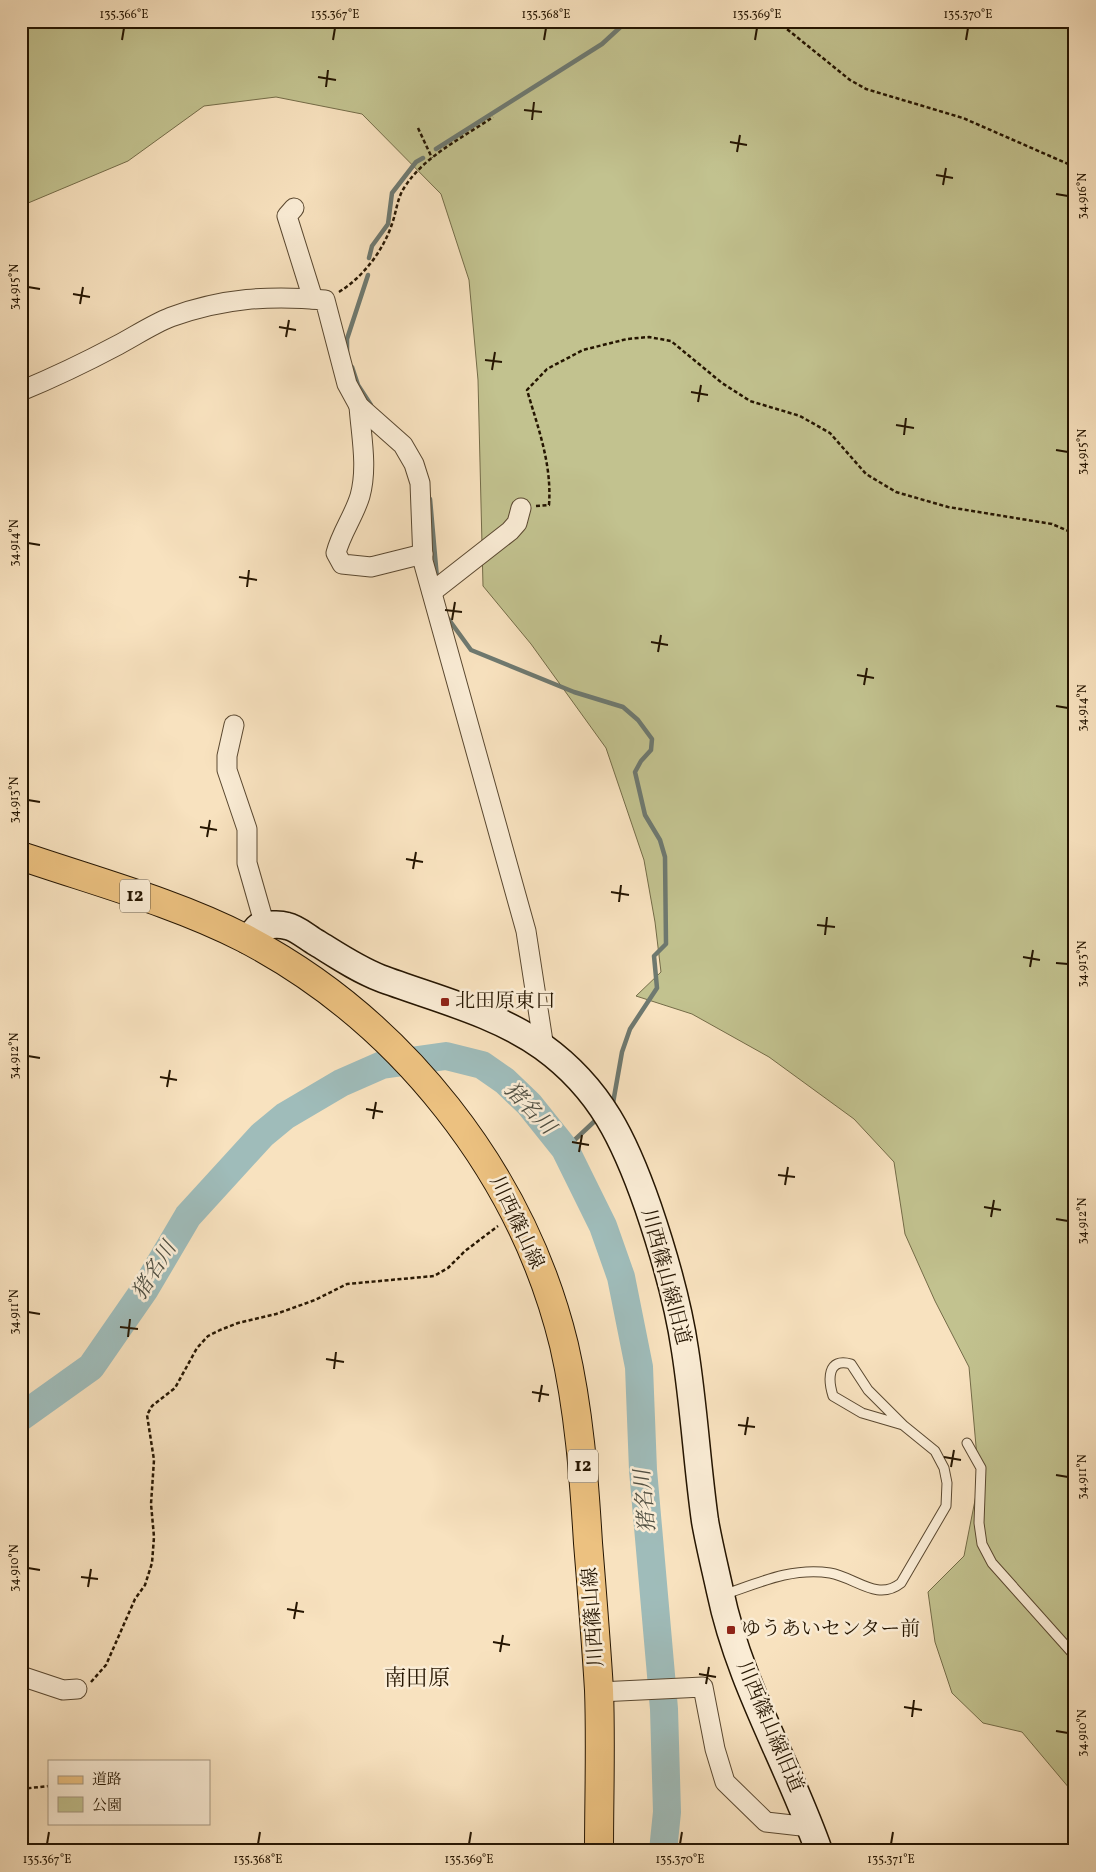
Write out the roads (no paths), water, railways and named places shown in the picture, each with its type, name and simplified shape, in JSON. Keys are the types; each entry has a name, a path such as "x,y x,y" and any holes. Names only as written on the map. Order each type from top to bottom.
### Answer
{"main road":[{"name":"川西篠山線","path":"21,856 208,920 256,933 358,1015 410,1065 449,1110 486,1161 535,1255 564,1345 582,1459 612,1691 599,1851"}],"street":[{"path":"294,208 287,216 319,300 347,384 359,406 402,445 414,464 420,483 423,554 437,588 526,931 544,1048"},
{"path":"21,391 66,373 170,318 246,298 281,297 319,300"},
{"path":"359,406 364,464 360,495 340,538 336,553 342,564 352,567 371,567 423,554"},
{"path":"437,588 510,531 517,523 520,508"},
{"path":"234,725 227,756 227,770 247,829 247,862 256,933"},
{"name":"川西篠山線旧道","path":"256,933 274,924 290,926 361,970 496,1020 544,1048 583,1082 604,1107 621,1138 659,1238 675,1300 685,1350 706,1523 721,1596 747,1682 819,1851"},
{"path":"21,1676 63,1690 77,1689"},
{"path":"612,1691 704,1687 715,1749 725,1782 766,1822 810,1827"}],"lane":[{"path":"721,1596 791,1572 815,1570 838,1574 872,1589 892,1590 901,1583 946,1506 947,1483 944,1468 934,1451 903,1425 868,1390 851,1364 844,1362 836,1364 830,1372 830,1386 834,1396 862,1414 903,1425"},
{"path":"967,1443 981,1468 979,1524 982,1544 992,1563 1075,1656"}],"waterway":[{"path":"436,149 602,44 627,21"},
{"path":"369,258 372,246 388,224 392,193 416,162 423,158"},
{"path":"347,353 347,339 368,275"},
{"path":"352,367 358,385 371,405"},
{"path":"430,499 437,578"},
{"path":"447,617 471,650 574,692 623,707 638,720 652,739 651,750 641,761 635,772 645,815 660,840 665,857 666,944 654,956 657,988 630,1029 622,1052 613,1103 610,1106"},
{"name":"猪名川","path":"21,1417 91,1367 145,1289 188,1216 262,1135 285,1116 341,1083 382,1065 446,1056 482,1065 505,1081 529,1104 565,1149 603,1226 621,1277 639,1367 643,1470 664,1709 667,1812 663,1851"},
{"path":"565,1149 598,1118"}],"place":[{"name":"北田原東口","path":"445,1002"},
{"name":"ゆうあいセンター前","path":"731,1630"}],"district":[{"name":"南田原","path":"417,1679"}]}
